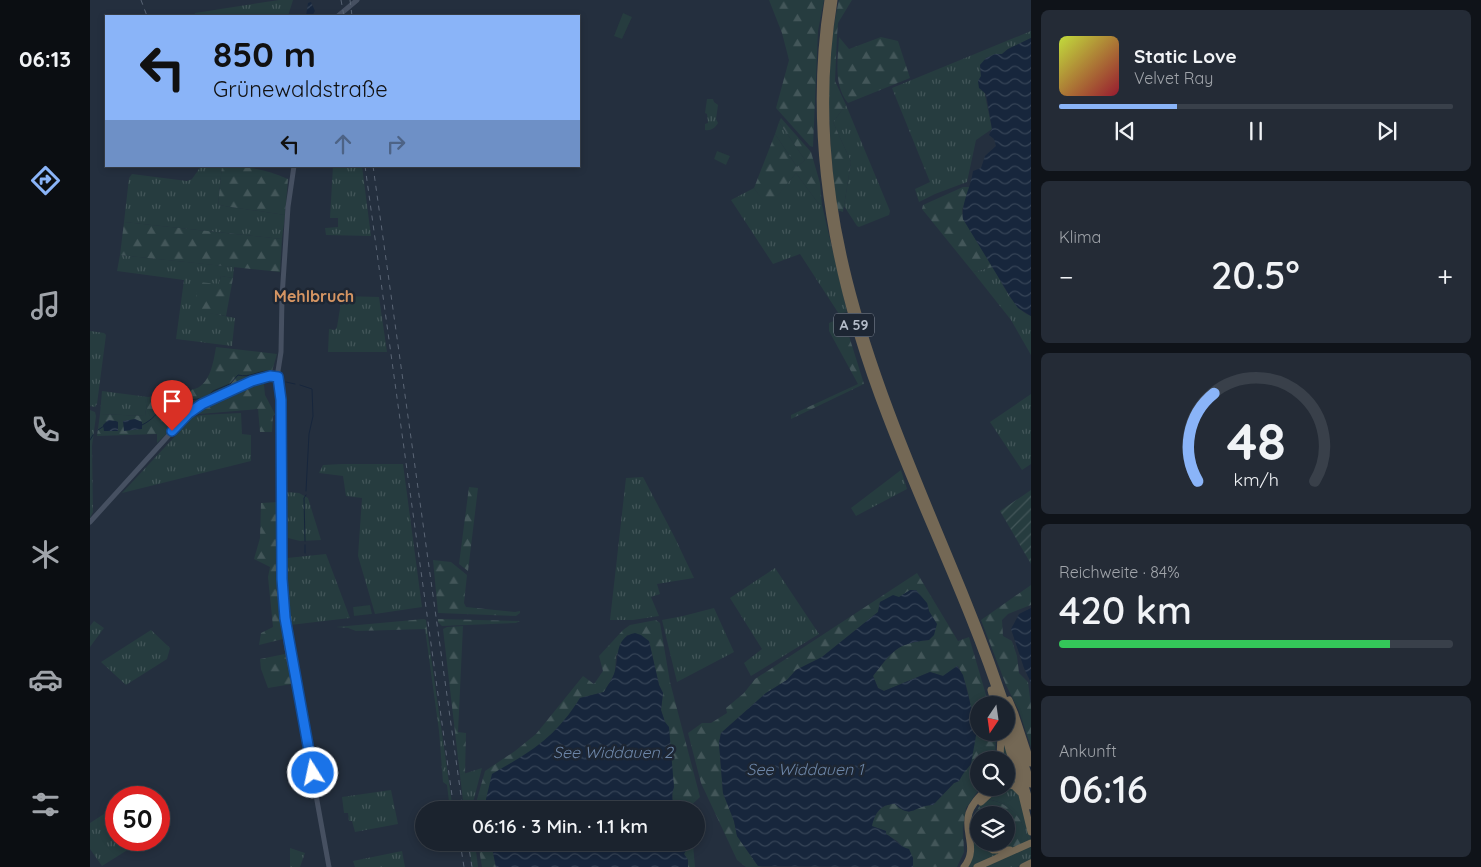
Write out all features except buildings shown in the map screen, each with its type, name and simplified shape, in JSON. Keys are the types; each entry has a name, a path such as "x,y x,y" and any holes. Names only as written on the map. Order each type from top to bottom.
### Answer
{"highway":[{"name":"A 59","path":"828,0 822,63 821,131 827,199 837,259 850,312 877,393 1005,701 1031,784"},
{"name":"A 59","path":"834,0 826,74 826,128 832,200 842,255 862,331 883,393 976,630 998,696"},
{"path":"976,630 993,696"},
{"path":"976,630 990,652 1015,714 1031,763"},
{"path":"1005,741 1022,795 1031,832"},
{"path":"1012,741 1031,806"},
{"path":"1024,742 1031,751"},
{"path":"1015,787 1022,795"},
{"path":"964,867 972,849 968,828 969,815 974,804 981,796"},
{"path":"978,806 987,796"},
{"path":"977,867 1029,844"}],"main road":[{"path":"339,15 357,0"},
{"path":"294,167 285,247 278,377 281,410 282,579 288,656 298,692 329,867"},
{"path":"90,522 189,413 202,404 244,384 270,376 278,377"}],"green space":[{"path":"279,0 293,0 288,15 194,15 195,13"},
{"path":"769,0 824,0 818,31 813,147 776,108 789,60 782,33"},
{"path":"839,0 852,0 838,23 835,81 846,105 833,122 851,162 843,212 837,210 829,105 831,52"},
{"path":"623,13 632,17 622,39 614,36"},
{"path":"1031,31 1031,38 1002,54 995,54 980,65 992,129 976,140 967,182 919,202 915,189 930,182 892,88"},
{"path":"839,37 849,49 881,37 898,41 910,78 848,103 843,96 838,80"},
{"path":"707,99 713,99 718,105 716,119 718,123 713,129 705,130 705,124 708,123 707,114 705,113"},
{"path":"846,105 890,211 889,215 859,227 844,206 851,162 833,122"},
{"path":"781,118 811,152 820,183 822,205 818,203 796,173 768,208 754,188 775,134 797,167 805,160 779,122"},
{"path":"779,122 805,160 797,167 775,134"},
{"path":"717,151 730,156 726,165 714,159"},
{"path":"200,167 222,167 218,205 285,215 282,239 124,222 129,178 132,174 187,181 192,179"},
{"path":"222,167 256,169 288,179 285,215 218,205"},
{"path":"333,167 362,167 371,236 326,235 325,228 338,227 338,218 330,218"},
{"path":"796,173 818,203 822,205 847,312 839,314 800,254 773,264 731,200 754,188 768,207"},
{"path":"963,187 970,187 962,210 963,219 993,267 973,272 922,209 923,205"},
{"path":"124,222 282,239 280,272 120,255"},
{"path":"120,255 234,267 233,278 221,276 219,284 194,310 235,318 232,346 176,339 184,280 117,271"},
{"path":"993,267 1014,302 1031,316 1031,355 1011,320 973,272"},
{"path":"221,276 233,278 226,316 194,311 198,282 219,284"},
{"path":"342,296 379,297 387,352 328,352 329,329 335,330 337,327"},
{"path":"841,318 844,320 864,384 791,419 791,415 858,384 829,331 829,323"},
{"path":"90,331 106,335 97,404 95,407 90,406"},
{"path":"216,347 277,354 272,371 263,374 265,395 275,414 273,416 272,432 260,432 258,409 200,414 189,412 157,443 157,434 97,436 100,414 145,416 148,397 183,392 199,387 209,374"},
{"path":"102,391 148,397 145,416 100,414"},
{"path":"1031,394 1031,464 1022,470 990,422"},
{"path":"90,410 95,412 96,416 92,446 93,512 90,518"},
{"path":"241,413 242,434 251,435 251,461 122,493 193,417"},
{"path":"403,464 422,607 375,614 358,556 362,498 346,496 343,476 319,473 323,465"},
{"path":"901,470 907,489 856,516 851,508"},
{"path":"643,477 694,578 657,584 660,594 651,597 659,616 633,620 610,620 626,478"},
{"path":"469,487 478,488 468,571 459,564"},
{"path":"1031,490 1031,564 1000,511"},
{"path":"287,492 299,493 308,498 321,540 300,541 288,538"},
{"path":"279,502 277,574 283,639 259,645 261,633 273,627 268,577 270,567 254,559 260,538 261,503"},
{"path":"326,554 350,618 290,625 287,600 287,558"},
{"path":"433,560 451,562 467,575 464,603 466,607 520,611 520,613 516,616 438,613"},
{"path":"775,568 819,634 751,676 744,663 762,649 730,598"},
{"path":"917,573 958,641 969,637 986,696 970,696 970,702 958,666 943,676 930,672 884,691 878,688 873,676 891,654 909,643 929,640 929,611 927,603 899,597 880,602 878,612 822,657 796,670 787,680 766,693 721,733 719,743 723,793 734,821 737,836 758,866 762,867 746,867 737,860 701,783 688,733 702,723 711,723 727,713 726,708 744,693 755,679"},
{"path":"1031,585 1031,605 1008,614 1002,620 1003,636 1012,641 1017,656 1019,673 1028,682 1031,706 1031,747 1015,703 1015,696 1012,696 1006,685 981,620"},
{"path":"370,605 372,614 354,616 353,607"},
{"path":"714,608 734,652 677,682 662,620"},
{"path":"438,619 520,621 516,623 442,626"},
{"path":"426,620 427,629 356,631 336,627"},
{"path":"656,620 660,623 670,682 700,797 696,801 673,801 672,792 674,787 665,722 661,710 663,693 659,685 649,641 627,635 616,656 615,673 604,692 580,698 570,714 552,734 533,750 486,801 477,801 485,771 536,734 583,676 594,684 603,671 599,656 630,625"},
{"path":"94,621 104,628 90,647 90,626"},
{"path":"463,626 458,732 466,733 465,774 460,775 443,629"},
{"path":"425,629 427,629 452,801 449,801 447,785 443,782 439,731"},
{"path":"151,630 170,648 167,659 126,685 101,662"},
{"path":"285,654 292,684 268,688 261,669 260,659"},
{"path":"972,741 996,741 995,751 971,751"},
{"path":"1004,742 1007,751 1003,751"},
{"path":"970,765 970,796 974,796 966,808 963,829 964,852 957,867 913,867 913,858 897,841 886,834 886,831 871,826 877,813 890,804 895,804 909,812 921,806 933,805 954,783 959,781 962,774"},
{"path":"482,768 473,801 463,801 460,775"},
{"path":"336,772 337,780 322,782 321,775"},
{"path":"391,790 398,824 355,832 352,821 349,821 348,813 344,813 342,797"},
{"path":"1015,791 1021,798 1031,840 1028,842 1023,826 1015,814 1015,806 1006,806 994,800 986,799 989,796 1015,796"},
{"path":"985,799 993,800 1006,806 980,806"},
{"path":"105,813 105,851 126,851 102,866 90,849 90,823"},
{"path":"970,814 970,851 1006,852 973,867 966,867"},
{"path":"1015,814 1023,826 1028,842 1015,847"},
{"path":"1031,845 1031,861 1017,867 981,867"},
{"path":"290,848 305,853 300,867 290,867"},
{"path":"402,851 405,867 355,867 353,861"},
{"path":"469,851 476,851 478,867 472,867"},
{"path":"479,851 493,851 496,867 482,867"},
{"path":"686,851 694,851 695,867 688,867 688,860 684,854"}],"water":[{"path":"311,2 315,11 313,15 306,15 308,3"},
{"path":"1031,38 1031,316 1018,308 1011,298 963,219 963,213 973,171 981,168 985,156 996,146 994,139 989,135 992,129 986,94 979,88 980,65 986,58 995,54 1002,54"},
{"path":"135,419 142,422 142,429 124,431 123,421"},
{"path":"108,420 118,422 118,431 104,431 103,425"},
{"name":"See Widdauen 1","path":"910,590 916,590 927,603 929,611 937,624 934,635 929,640 902,646 885,660 873,676 878,688 884,691 930,672 943,676 957,666 963,675 970,702 970,741 975,741 973,751 970,751 970,765 959,781 954,783 933,805 905,811 895,804 890,804 877,813 872,826 886,831 886,834 903,847 909,849 913,858 913,867 758,866 737,836 734,821 723,793 719,743 721,733 766,693 787,680 796,670 822,657 878,612 880,602 893,595 899,597"},
{"path":"1031,608 1031,683 1011,629 1019,614"},
{"name":"See Widdauen 2","path":"635,633 649,641 659,685 663,693 661,710 669,727 674,787 672,801 486,801 492,774 531,750 552,734 580,698 604,692 616,668 620,644 628,636"},
{"path":"493,851 686,851 684,854 688,860 688,867 496,867"}],"waterway":[{"path":"142,425 168,404 207,398 213,391 230,384 238,375 246,376 269,371"},
{"path":"286,382 295,384"},
{"path":"300,385 312,389 313,416 309,434 306,491"},
{"path":"98,430 104,426"},
{"path":"90,440 93,435"},
{"path":"305,541 304,498 306,495"},
{"path":"305,545 305,553"}],"railway":[{"path":"141,0 147,15"},
{"path":"341,0 344,15"},
{"path":"350,0 352,15"},
{"path":"365,167 453,801"},
{"path":"373,167 462,801"},
{"path":"461,851 464,867"},
{"path":"469,851 472,867"}],"district":[{"name":"Mehlbruch","path":"314,296"}],"route":[{"path":"172,431 180,420 202,404 252,381 270,376 278,377 281,400 282,579 286,630 313,773"}]}
